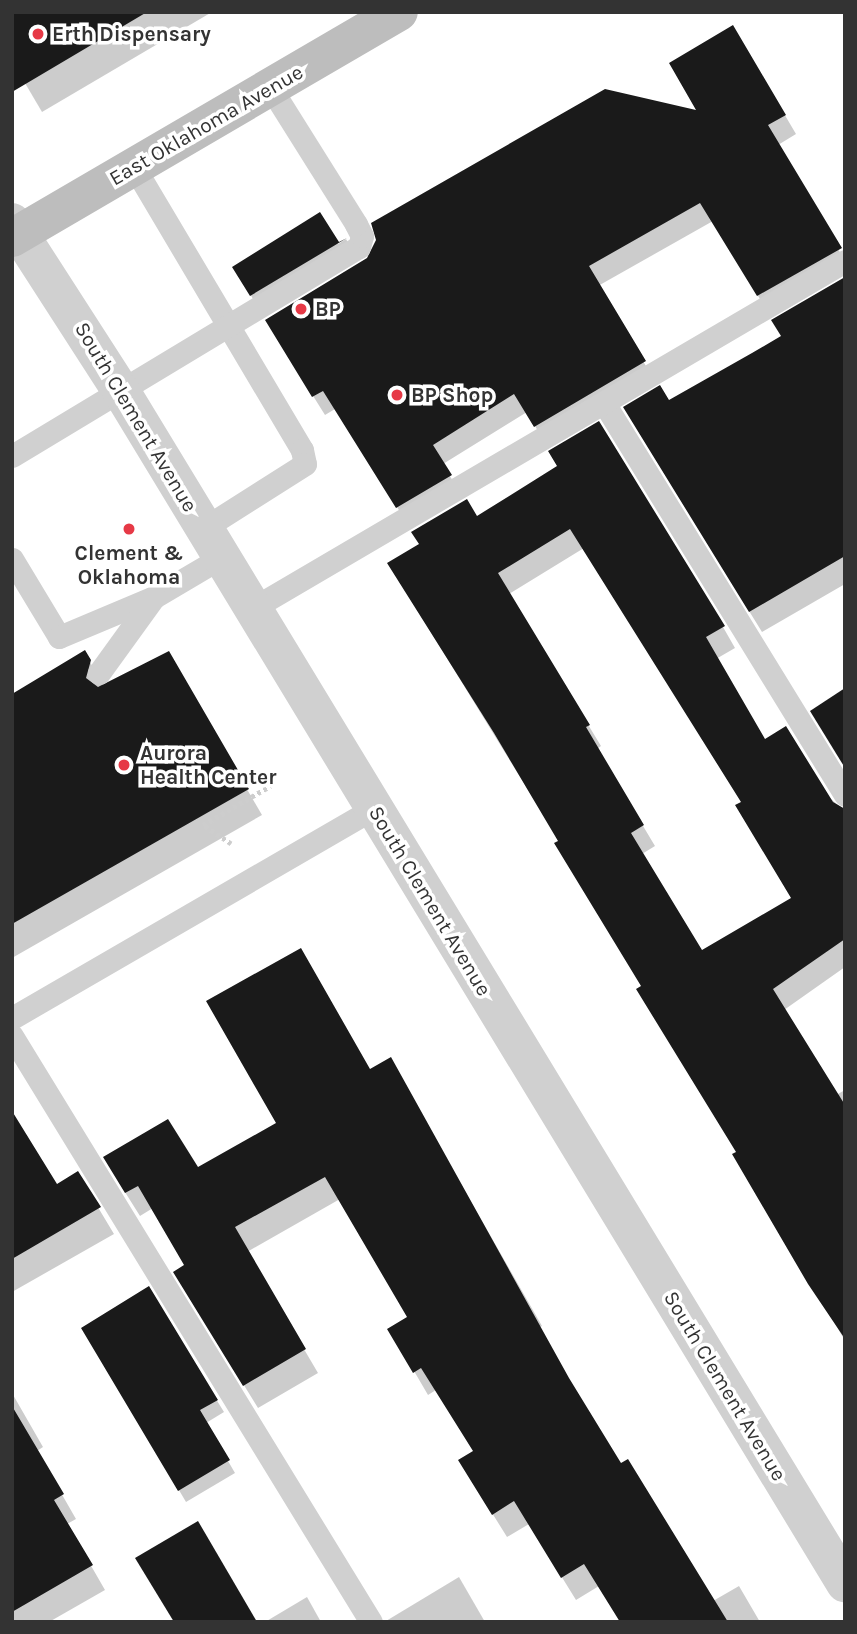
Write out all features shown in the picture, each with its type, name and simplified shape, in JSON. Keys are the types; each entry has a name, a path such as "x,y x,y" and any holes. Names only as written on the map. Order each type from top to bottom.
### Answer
{"main road":[{"name":"East Oklahoma Avenue","path":"15,231 134,167 399,12"}],"street":[{"name":"South Clement Avenue","path":"15,231 121,391 845,1583"}],"lane":[{"path":"12,456 359,247 362,236 270,88"},
{"path":"99,673 154,597 305,464 302,450 134,167"},
{"path":"253,608 845,261"},
{"path":"604,403 845,794"},
{"path":"13,562 59,637 154,597"},
{"path":"12,1018 374,808"},
{"path":"12,1036 370,1622"}],"path":[{"path":"203,825 271,786"}],"building":[{"path":"12,12 147,12 12,92"},
{"path":"733,25 786,115 768,125 842,248 757,296 700,203 589,266 646,361 534,427 514,394 433,445 452,475 396,508 323,391 312,397 265,320 367,258 376,240 371,223 605,89 696,110 669,63"},
{"path":"320,212 339,242 347,238 250,296 232,267"},
{"path":"845,277 845,556 749,612 623,407 660,385 669,400 752,353 781,336 771,320"},
{"path":"599,421 725,626 706,637 765,739 786,726 833,802 845,809 845,939 773,989 845,1105 845,1339 808,1284 732,1154 736,1152 636,989 641,986 554,843 558,841 387,563 419,544 411,532 467,499 477,516 557,466 548,451","holes":["570,529 741,802 735,805 791,898 702,950 631,833 644,825 586,727 590,725 498,573"]},
{"name":"Aurora Health Center","path":"85,650 91,660 86,678 98,687 169,651 249,789 12,924 12,694"},
{"path":"845,688 845,768 810,711"},
{"path":"301,948 370,1069 391,1057 569,1378 621,1463 628,1459 728,1622 620,1622 584,1564 561,1578 514,1501 492,1515 458,1460 473,1451 421,1368 413,1373 387,1329 407,1317 325,1177 235,1227 306,1349 243,1386 173,1272 184,1265 138,1186 125,1193 103,1157 168,1119 198,1167 276,1123 206,1001"},
{"path":"12,1111 57,1184 78,1171 101,1207 12,1259"},
{"path":"149,1286 218,1400 200,1410 230,1460 178,1491 81,1328"},
{"path":"12,1406 64,1494 54,1500 93,1565 12,1612"},
{"path":"198,1521 257,1622 174,1622 135,1558"}],"place":[{"name":"Erth Dispensary","path":"38,34"},
{"name":"BP","path":"301,309"},
{"name":"BP Shop","path":"397,395"},
{"name":"Clement & Oklahoma","path":"129,529"},
{"name":"Aurora Health Center","path":"124,765"}]}
